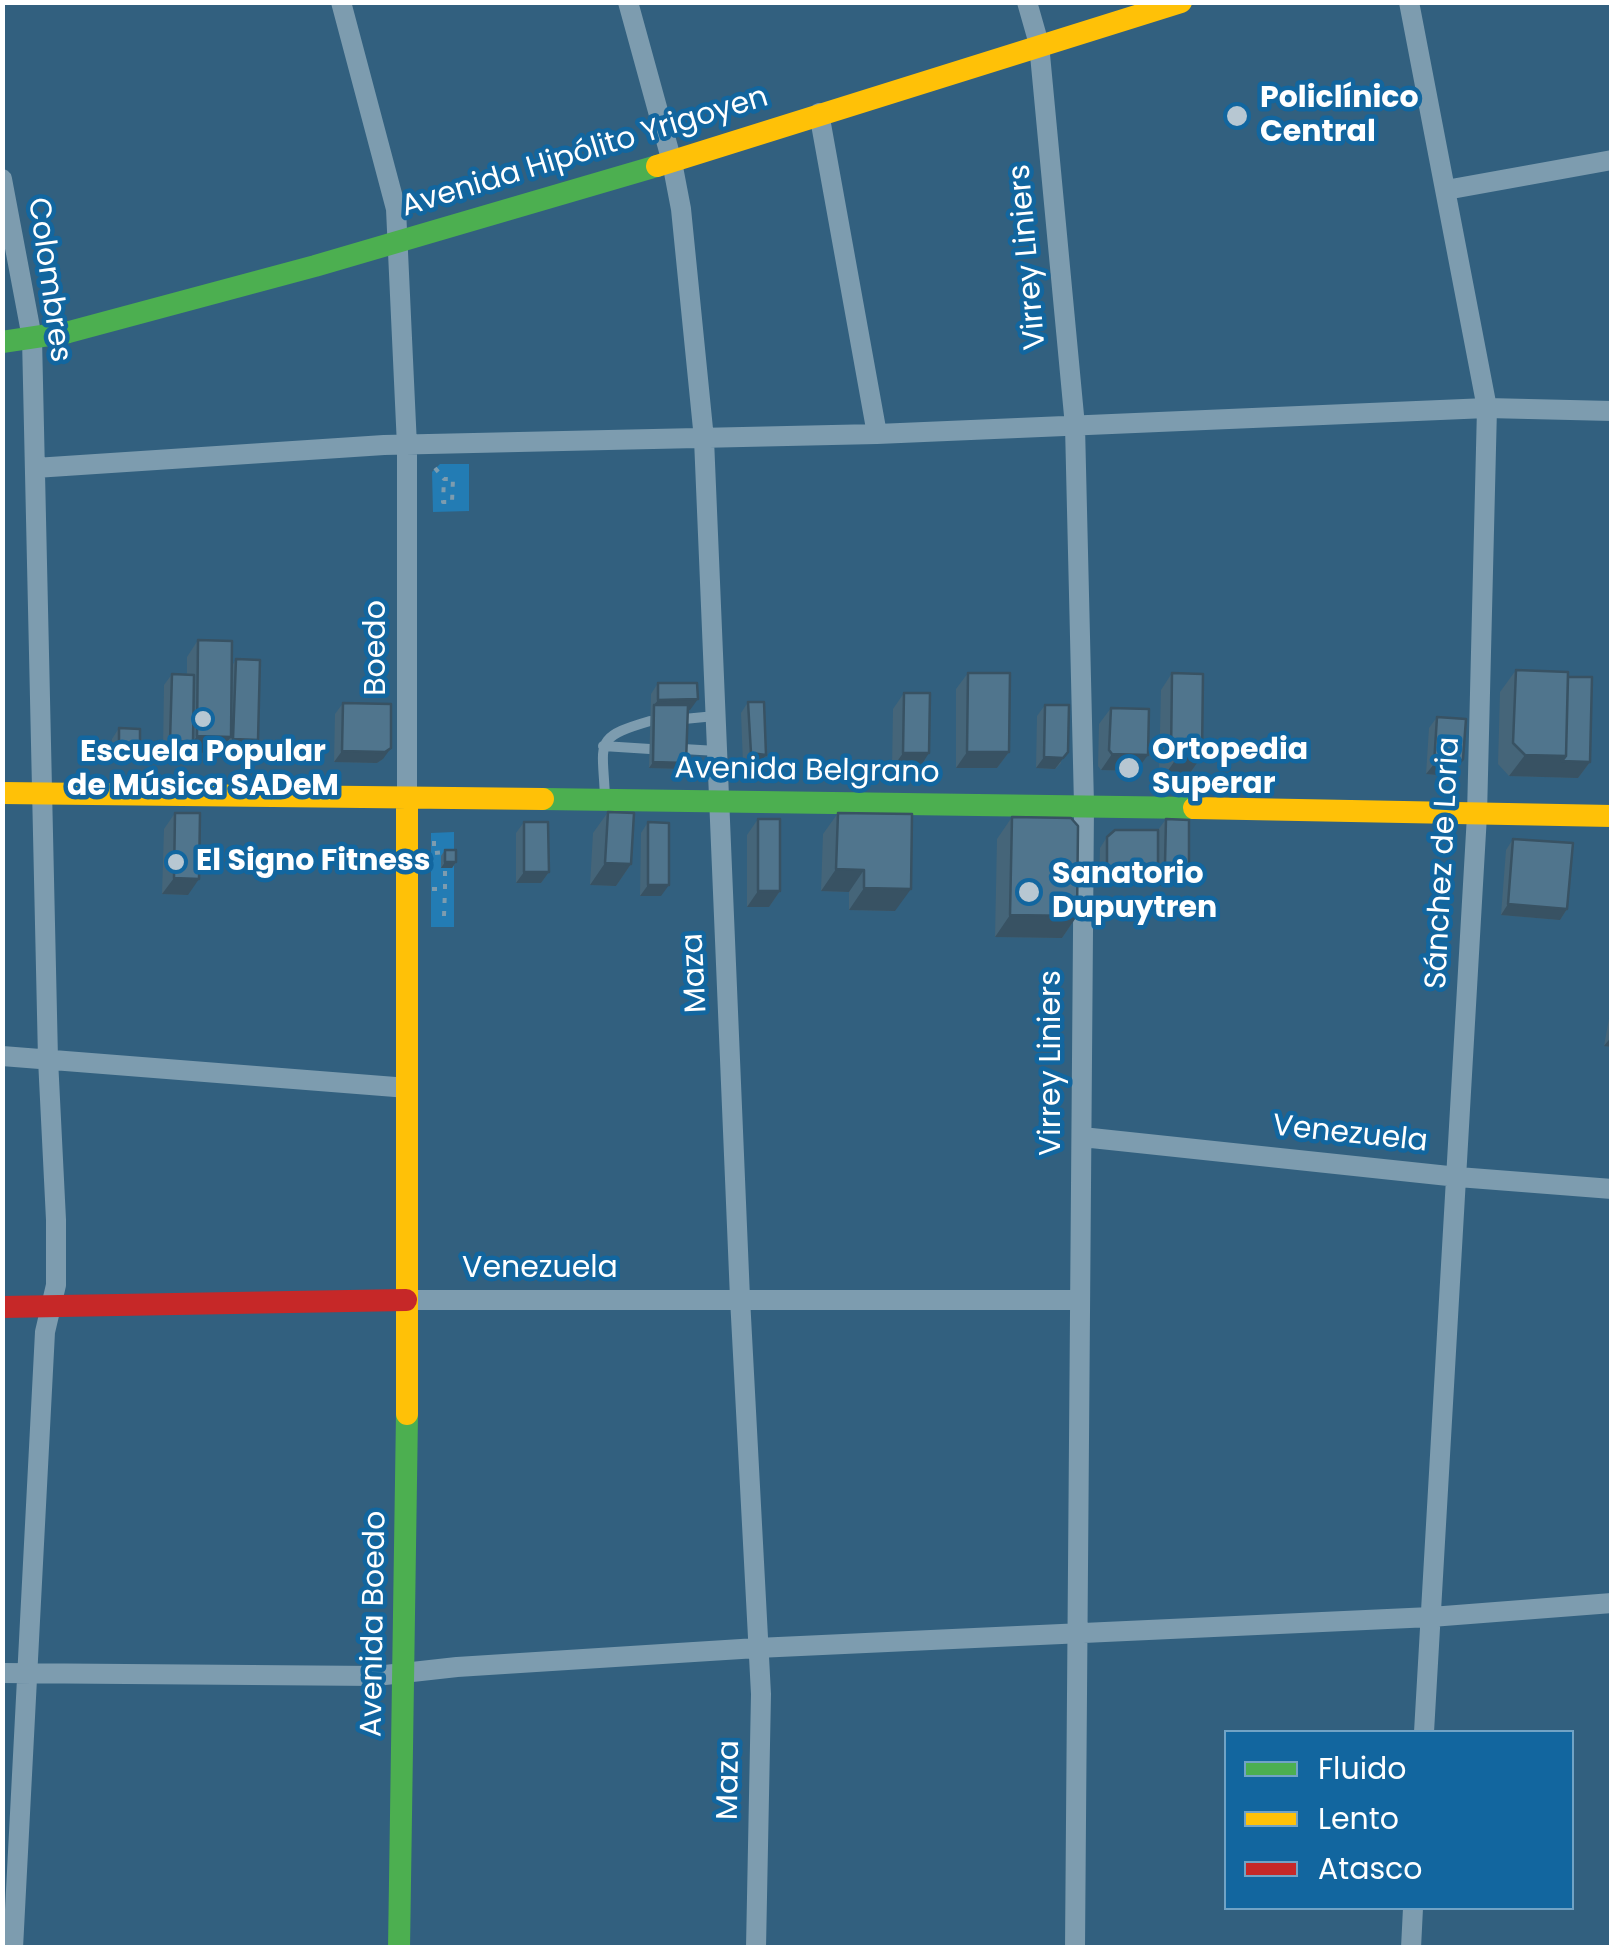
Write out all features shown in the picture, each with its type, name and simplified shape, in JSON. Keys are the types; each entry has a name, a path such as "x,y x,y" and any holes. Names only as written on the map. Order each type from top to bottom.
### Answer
{"main road":[{"name":"Avenida Hipólito Yrigoyen","path":"2,342 69,332 672,162 1180,2"},
{"name":"Avenida Belgrano","path":"2,793 1084,805 1612,816"},
{"name":"Boedo","path":"406,1300 407,798"},
{"name":"Venezuela","path":"2,1307 406,1300"},
{"name":"Avenida Boedo","path":"400,1948 406,1300"}],"street":[{"name":"Boedo","path":"341,2 396,208 406,446 407,798"},
{"name":"Maza","path":"628,2 681,209 704,439 740,1298 761,1694 756,1948"},
{"name":"Virrey Liniers","path":"1028,2 1039,44 1075,426 1084,805 1076,1948"},
{"name":"Sánchez de Loria","path":"1409,2 1487,408 1478,815 1424,1730"},
{"path":"819,113 877,434"},
{"path":"1446,190 1612,160"},
{"name":"Colombres","path":"2,179 32,338 56,1268 49,1307 13,1948"},
{"path":"35,468 406,446 877,434 1487,408 1612,411"},
{"path":"2,1056 408,1088"},
{"name":"Venezuela","path":"1082,1137 1458,1177 1612,1189"},
{"name":"Venezuela","path":"406,1300 1078,1300"},
{"path":"2,1673 376,1676 758,1648 1430,1617 1612,1603"},
{"path":"1411,1948 1413,1910"}],"lane":[{"path":"684,719 715,716"},
{"path":"605,800 606,737 650,720"},
{"path":"603,746 650,749"},
{"path":"683,749 717,750"}],"path":[{"path":"434,468 444,479 452,480 452,502 443,502 444,479"},
{"path":"434,840 434,854 445,852 444,916"},
{"path":"407,886 445,888"}],"shaded area":[{"path":"440,464 469,464 469,511 433,512 432,472"},
{"path":"454,832 454,927 431,927 431,833"}],"building":[{"path":"198,640 232,641 231,737 197,736"},
{"path":"236,659 260,660 258,740 233,739"},
{"path":"1516,670 1568,672 1566,756 1525,755 1513,743"},
{"path":"968,673 1010,673 1009,752 967,752"},
{"path":"1172,673 1203,674 1202,756 1171,756"},
{"path":"172,674 194,675 193,742 170,741"},
{"path":"1568,677 1592,677 1590,762 1562,761 1566,756"},
{"path":"658,683 697,683 698,699 658,700"},
{"path":"904,693 930,693 929,753 903,753"},
{"path":"748,702 764,702 766,755 751,753"},
{"path":"343,703 391,704 391,748 385,752 342,751"},
{"path":"654,705 688,705 686,763 653,762"},
{"path":"1045,705 1069,705 1068,752 1063,758 1044,757"},
{"path":"1111,708 1149,709 1148,755 1112,754"},
{"path":"1437,717 1466,719 1463,759 1457,765 1434,764"},
{"path":"119,728 140,729 140,748 119,747"},
{"path":"608,812 634,813 631,864 605,863"},
{"path":"175,813 200,813 199,879 174,878"},
{"path":"838,813 912,814 911,889 864,888 864,870 836,869"},
{"name":"Sanatorio Dupuytren","path":"1012,817 1071,818 1078,826 1077,916 1010,915"},
{"path":"758,819 780,819 780,891 758,891"},
{"path":"1166,819 1189,820 1189,864 1165,864"},
{"path":"524,822 548,822 549,872 524,872"},
{"path":"648,822 669,823 669,885 648,885"},
{"path":"1115,830 1158,830 1158,875 1107,874 1107,837"},
{"path":"1513,839 1573,843 1567,909 1508,904"},
{"path":"445,850 456,850 456,862 445,862"}],"traffic: fast":[{"path":"2,342 69,332 315,266 657,166"},
{"path":"543,799 1194,808"},
{"path":"399,1948 407,1414"}],"traffic: slow":[{"path":"657,166 1181,2"},
{"path":"2,793 543,799"},
{"path":"407,798 407,1414"},
{"path":"1194,808 1612,816"}],"traffic: jam":[{"path":"2,1307 406,1300"}],"place":[{"name":"Policlínico Central","path":"1237,116"},
{"name":"Escuela Popular de Música SADeM","path":"203,719"},
{"name":"Ortopedia Superar","path":"1129,768"},
{"name":"El Signo Fitness","path":"176,862"},
{"name":"Sanatorio Dupuytren","path":"1029,892"}]}
